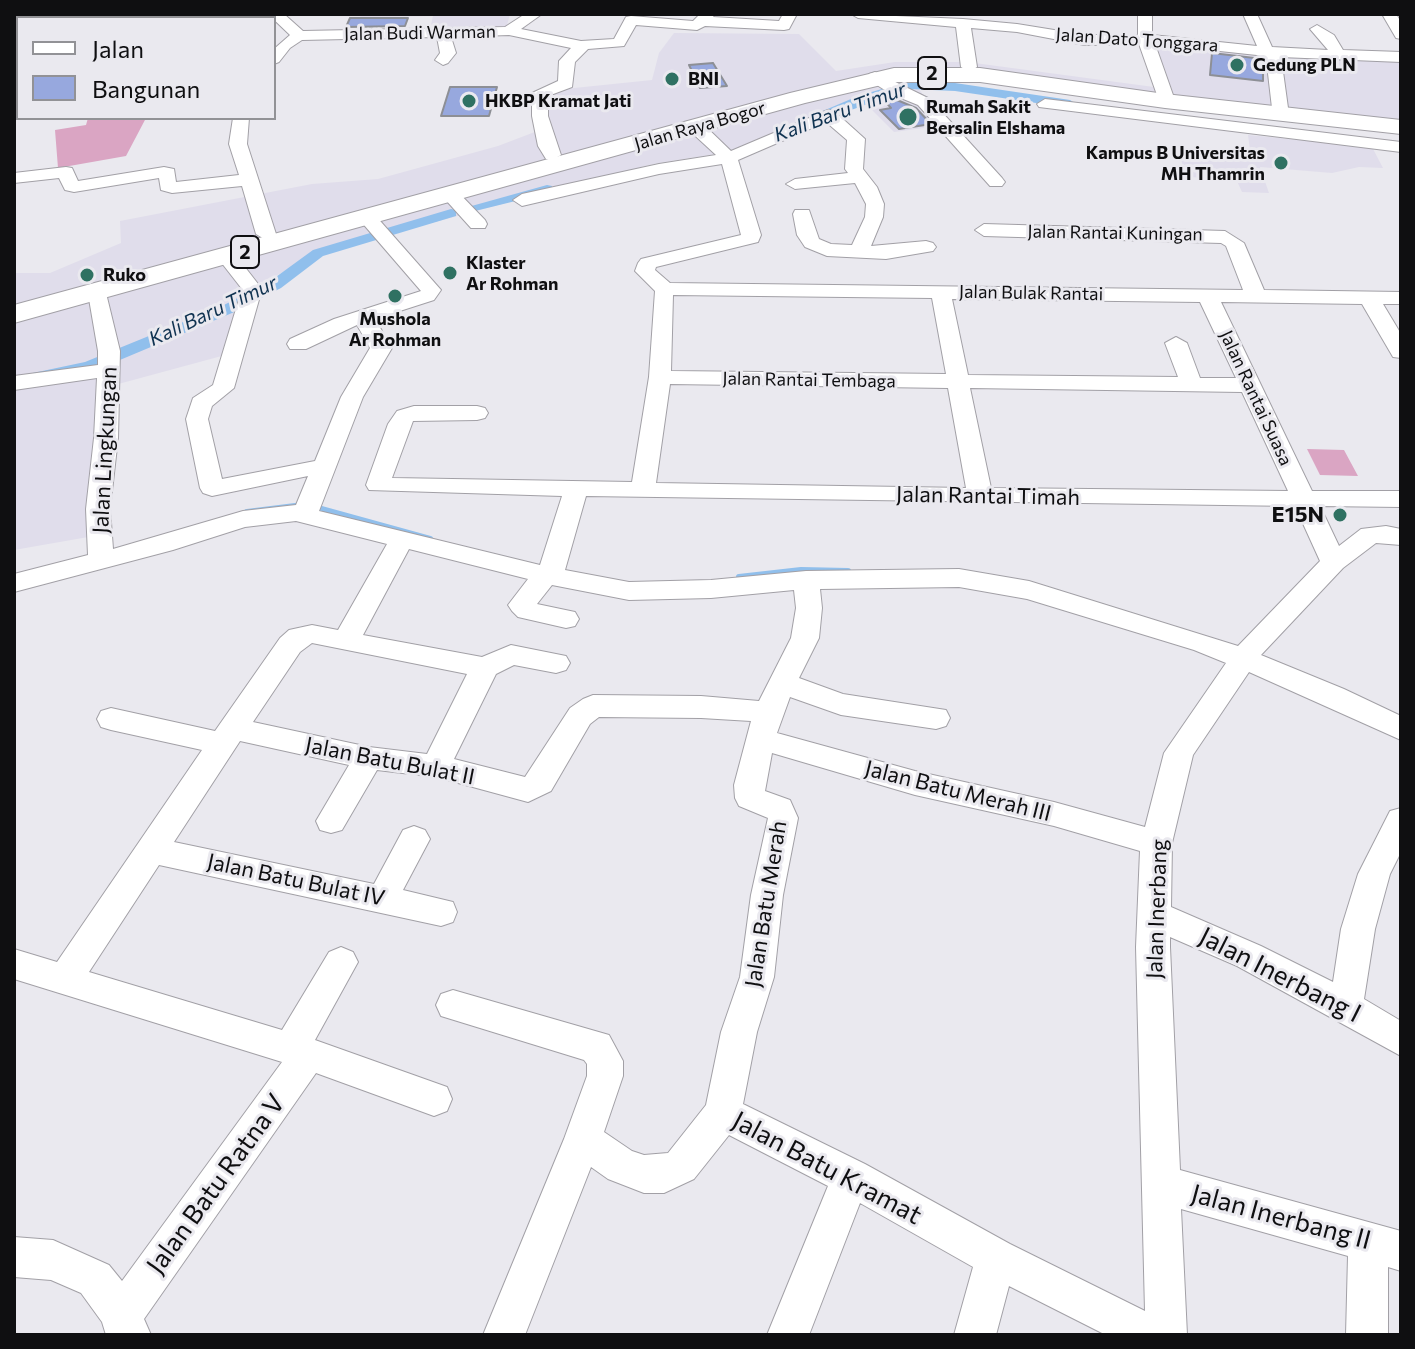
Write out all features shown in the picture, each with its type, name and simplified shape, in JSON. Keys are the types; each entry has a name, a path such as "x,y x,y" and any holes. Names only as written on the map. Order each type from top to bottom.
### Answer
{"highway":[{"name":"Jalan Raya Bogor","path":"14,314 369,219 552,155 870,71 969,67 1280,108 1342,128 1401,120"},
{"name":"Jalan Raya Bogor","path":"14,303 266,234 521,174 696,127 818,109 912,73 965,74 1086,102 1342,128 1401,127"}],"street":[{"path":"275,14 299,36 285,45 276,56"},
{"path":"318,35 332,14"},
{"name":"Jalan Budi Warman","path":"299,36 512,30 535,14"},
{"path":"512,30 517,34 584,45 619,43 629,17 691,26 705,18 784,26 790,14"},
{"name":"Jalan Dato Tonggara","path":"858,14 869,18 967,20 1085,40 1145,39 1270,51 1401,57"},
{"path":"1145,14 1145,39 1165,95"},
{"path":"1250,14 1270,51 1280,108"},
{"path":"1389,14 1401,35"},
{"path":"967,20 969,67"},
{"path":"1317,29 1329,38 1338,54"},
{"path":"443,33 448,53 443,60"},
{"path":"552,155 540,116 540,93 566,84 567,61 584,45"},
{"path":"885,84 924,102 996,182"},
{"path":"1045,104 1086,102"},
{"path":"521,174 529,198 657,167 725,155 818,109 856,139 853,164 868,187 875,210 860,250"},
{"path":"241,120 238,144 266,234"},
{"path":"643,491 660,377 665,291 645,271 648,263 751,238 725,155 696,127"},
{"path":"1342,128 1401,147"},
{"path":"633,144 657,167"},
{"path":"14,178 66,172 74,187 164,172 168,173 167,186 172,188 247,180"},
{"path":"795,184 860,177"},
{"path":"452,189 478,224"},
{"path":"802,214 807,235 817,246 834,251 886,253 926,247"},
{"path":"298,344 363,317 427,296 431,290 369,219"},
{"name":"Jalan Rantai Kuningan","path":"984,230 1225,237 1234,243 1256,296"},
{"path":"227,257 252,289 223,388 201,403 197,419 212,488 324,466"},
{"name":"Jalan Bulak Rantai","path":"665,291 1401,298"},
{"path":"941,292 980,496"},
{"name":"Jalan Lingkungan","path":"98,293 109,364 106,438 98,509 101,555"},
{"name":"Jalan Rantai Suasa","path":"1208,296 1305,500"},
{"path":"1369,298 1401,352"},
{"path":"305,514 358,384 381,348 363,317"},
{"path":"1176,343 1191,384"},
{"path":"14,383 109,364"},
{"name":"Jalan Rantai Tembaga","path":"660,377 1249,385"},
{"name":"Jalan Rantai Timah","path":"477,413 414,413 405,416 399,424 378,485 980,496 1401,499"},
{"path":"566,619 521,609 521,605 551,572 576,488"},
{"path":"1305,500 1334,562"},
{"path":"14,583 101,555 164,544 243,519 305,514 402,541 647,592 806,580 980,581 1029,590 1246,654 1401,729"},
{"name":"Jalan Inerbang","path":"1166,1335 1153,947 1156,843 1179,753 1246,654 1334,562 1370,535 1401,537"},
{"path":"346,639 363,615 380,575 402,541"},
{"name":"Jalan Batu Merah","path":"723,1113 739,1032 757,977 767,895 783,818 779,809 750,798 749,785 764,725 805,638 809,608 806,580"},
{"path":"66,978 227,736 290,645 299,637 312,634 346,639 485,667"},
{"path":"436,766 485,667 511,655 556,663"},
{"path":"782,683 841,704 936,718"},
{"name":"Jalan Batu Bulat II","path":"111,719 436,766 525,790 533,789 540,783 585,709 593,706 647,706"},
{"name":"Jalan Batu Merah III","path":"647,706 764,725 915,783 1054,814 1156,843"},
{"path":"331,821 369,758"},
{"path":"1346,1006 1358,929 1374,874 1401,820"},
{"path":"383,898 414,839"},
{"name":"Jalan Batu Bulat IV","path":"151,850 441,912"},
{"name":"Jalan Inerbang I","path":"1156,916 1193,930 1346,1006 1401,1040"},
{"name":"Jalan Batu Ratna V","path":"123,1328 300,1051 341,962"},
{"path":"14,964 300,1051 434,1099"},
{"path":"453,1005 596,1047 605,1061 605,1076 583,1139 504,1335"},
{"name":"Jalan Batu Kramat","path":"583,1139 621,1166 644,1174 664,1174 681,1166 723,1113 851,1177 996,1258 1149,1335"},
{"path":"788,1335 851,1177"},
{"name":"Jalan Inerbang II","path":"1161,1184 1385,1246"},
{"path":"1367,1335 1385,1246"},
{"path":"14,1257 53,1260 95,1279 123,1328"},
{"path":"975,1335 996,1258"}],"shaded area":[{"path":"361,14 510,14 506,29 430,29 433,16 360,17"},
{"path":"674,33 799,34 836,71 895,62 967,62 1154,87 1146,39 1401,56 1401,132 975,80 912,80 946,125 894,132 863,101 727,152 653,164 318,253 237,297 229,354 111,386 94,536 14,550 14,273 50,273 121,243 120,221 312,184 378,179 498,146 540,130 545,91 652,80 659,53"},
{"path":"87,120 145,120 126,156 58,168 55,130 86,125"},
{"name":"Kampus B Universitas MH Thamrin","path":"1248,135 1372,147 1383,168 1359,167 1332,173 1260,167 1269,193 1242,192 1236,179 1188,177 1180,158 1214,159 1210,150 1250,150"},
{"path":"1307,449 1344,450 1358,476 1320,475"}],"building":[{"path":"350,18 408,18 405,26 346,27"},
{"name":"Gedung PLN","path":"1212,53 1263,59 1263,81 1210,75"},
{"path":"713,63 727,86 700,88 689,65"},
{"name":"HKBP Kramat Jati","path":"450,87 497,87 489,116 441,116"},
{"name":"Rumah Sakit Bersalin Elshama","path":"897,100 916,108 931,124 899,129 880,110 891,108 885,101"}],"waterway":[{"name":"Kali Baru Timur","path":"804,122 909,85 955,87 1070,104"},
{"name":"Kali Baru Timur","path":"475,207 547,189"},
{"name":"Kali Baru Timur","path":"14,382 90,366 226,310 275,285 318,253 451,213"},
{"path":"247,512 303,505"},
{"path":"314,507 430,539"},
{"path":"739,577 801,570 848,571"}],"place":[{"name":"Gedung PLN","path":"1237,65"},
{"name":"BNI","path":"672,79"},
{"name":"HKBP Kramat Jati","path":"469,101"},
{"name":"Rumah Sakit Bersalin Elshama","path":"908,117"},
{"name":"Kampus B Universitas MH Thamrin","path":"1281,163"},
{"name":"Klaster Ar Rohman","path":"450,273"},
{"name":"Ruko","path":"87,275"},
{"name":"Mushola Ar Rohman","path":"395,296"},
{"name":"E15N","path":"1340,515"}]}
